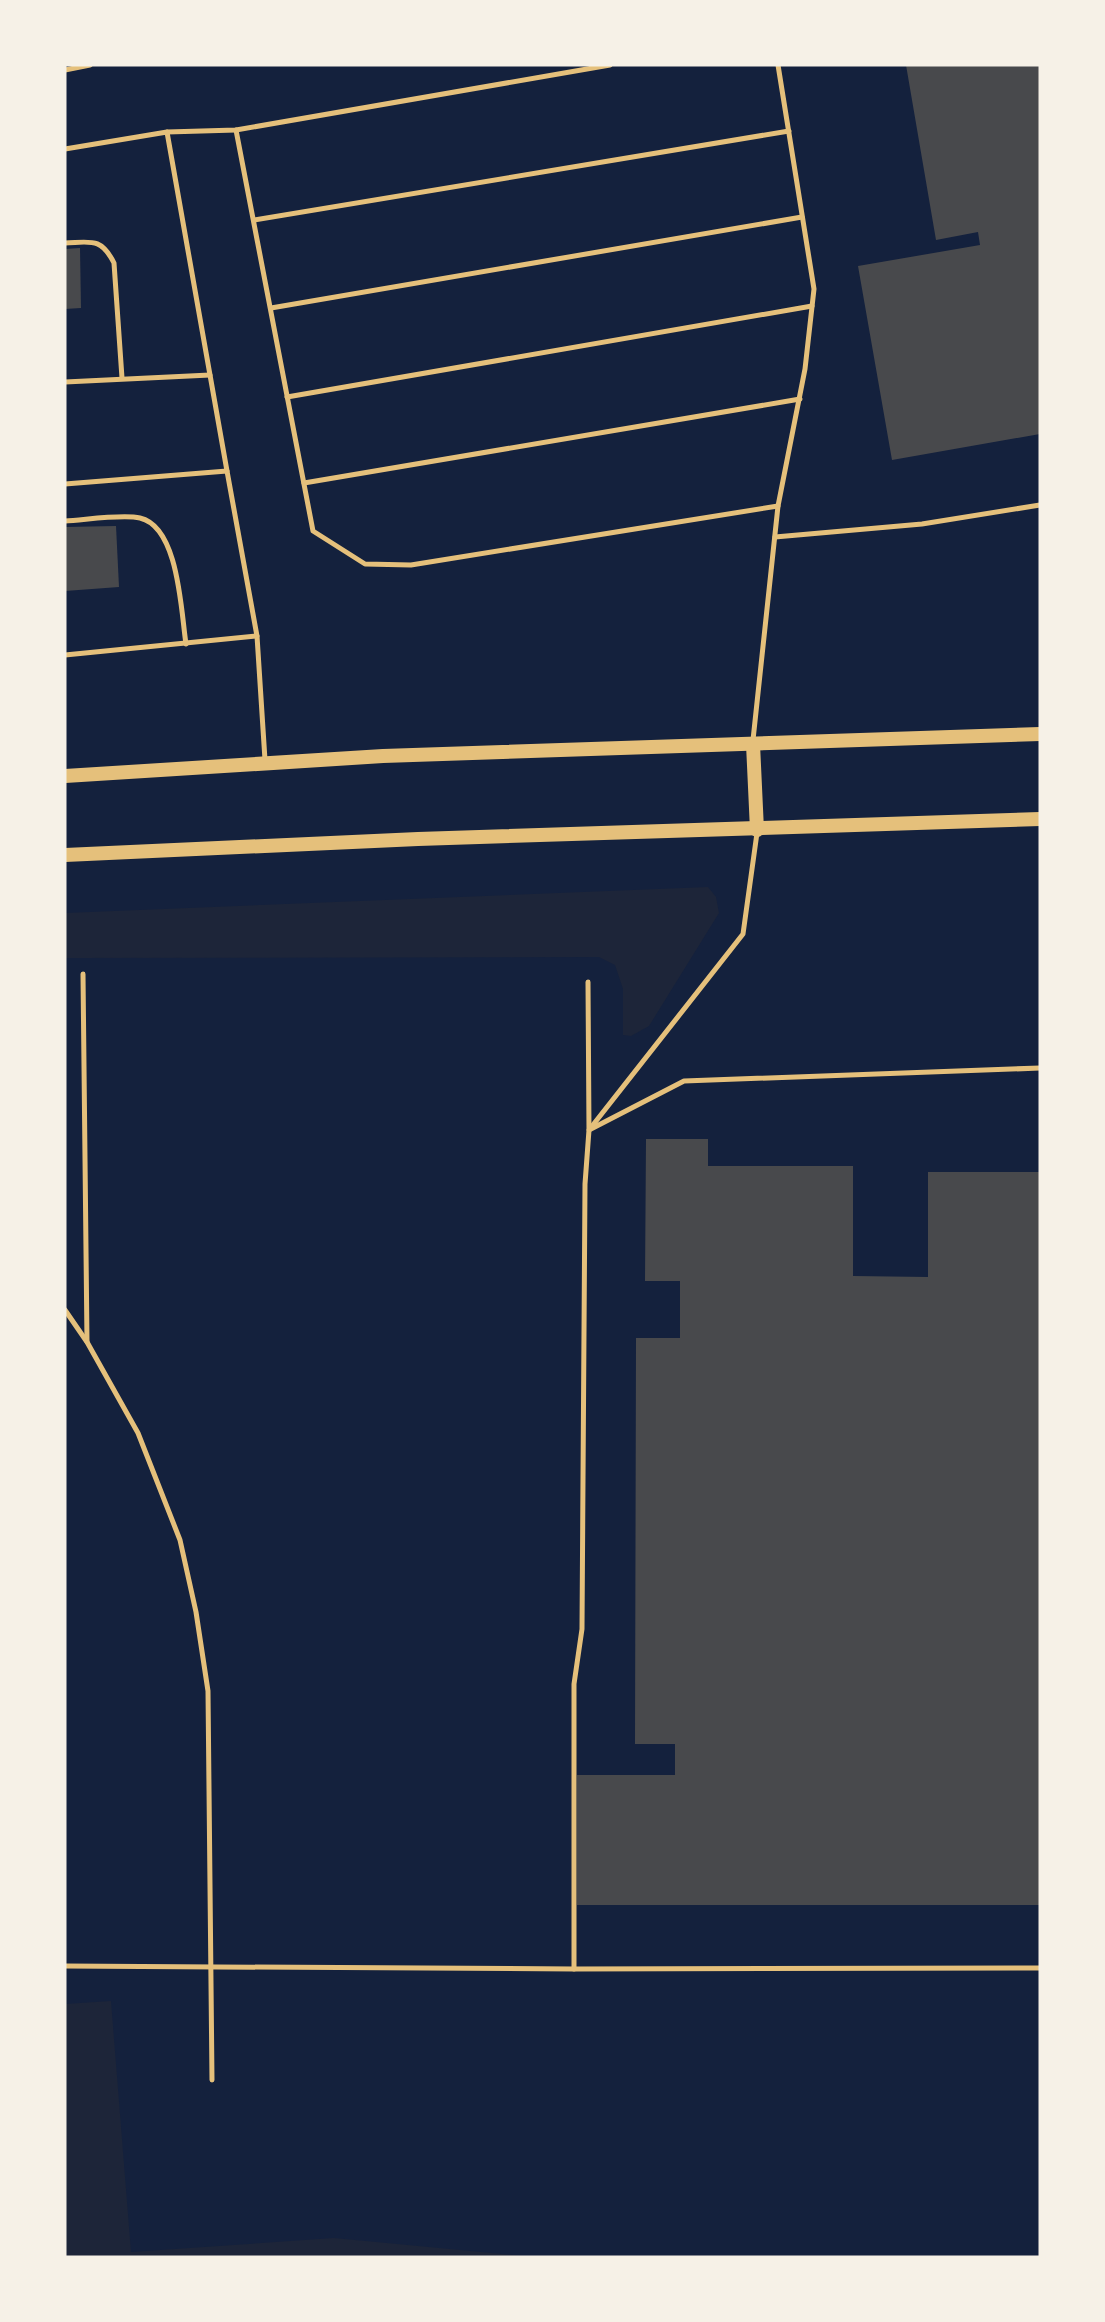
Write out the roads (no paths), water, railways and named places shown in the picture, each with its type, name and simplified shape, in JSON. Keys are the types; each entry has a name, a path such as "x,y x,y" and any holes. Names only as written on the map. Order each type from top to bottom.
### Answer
{"main road":[{"path":"65,776 383,756 1040,734"},
{"path":"753,744 757,830"},
{"path":"65,855 418,839 1040,820"}],"lane":[{"path":"65,70 90,65"},
{"path":"65,149 167,132 236,130 610,65"},
{"path":"753,744 778,506 800,400 814,289 778,65"},
{"path":"236,130 313,531 365,564 411,565 778,506"},
{"path":"254,220 789,131"},
{"path":"167,132 257,636 265,763"},
{"path":"271,308 802,216"},
{"path":"65,243 96,242 107,249 114,263 122,378"},
{"path":"288,397 812,306"},
{"path":"65,382 210,375"},
{"path":"304,483 800,400"},
{"path":"65,484 227,471"},
{"path":"775,537 922,524 1040,505"},
{"path":"65,521 142,519 162,534 173,555 186,644"},
{"path":"65,655 257,636"},
{"path":"589,1130 743,934 757,830"},
{"path":"83,974 87,1342"},
{"path":"574,1969 574,1684 582,1629 586,1184 589,1130 588,982"},
{"path":"589,1130 684,1081 1040,1068"},
{"path":"65,1310 87,1342 138,1433 180,1540 195,1612 208,1691 212,2080"},
{"path":"65,1966 1040,1968"}]}
